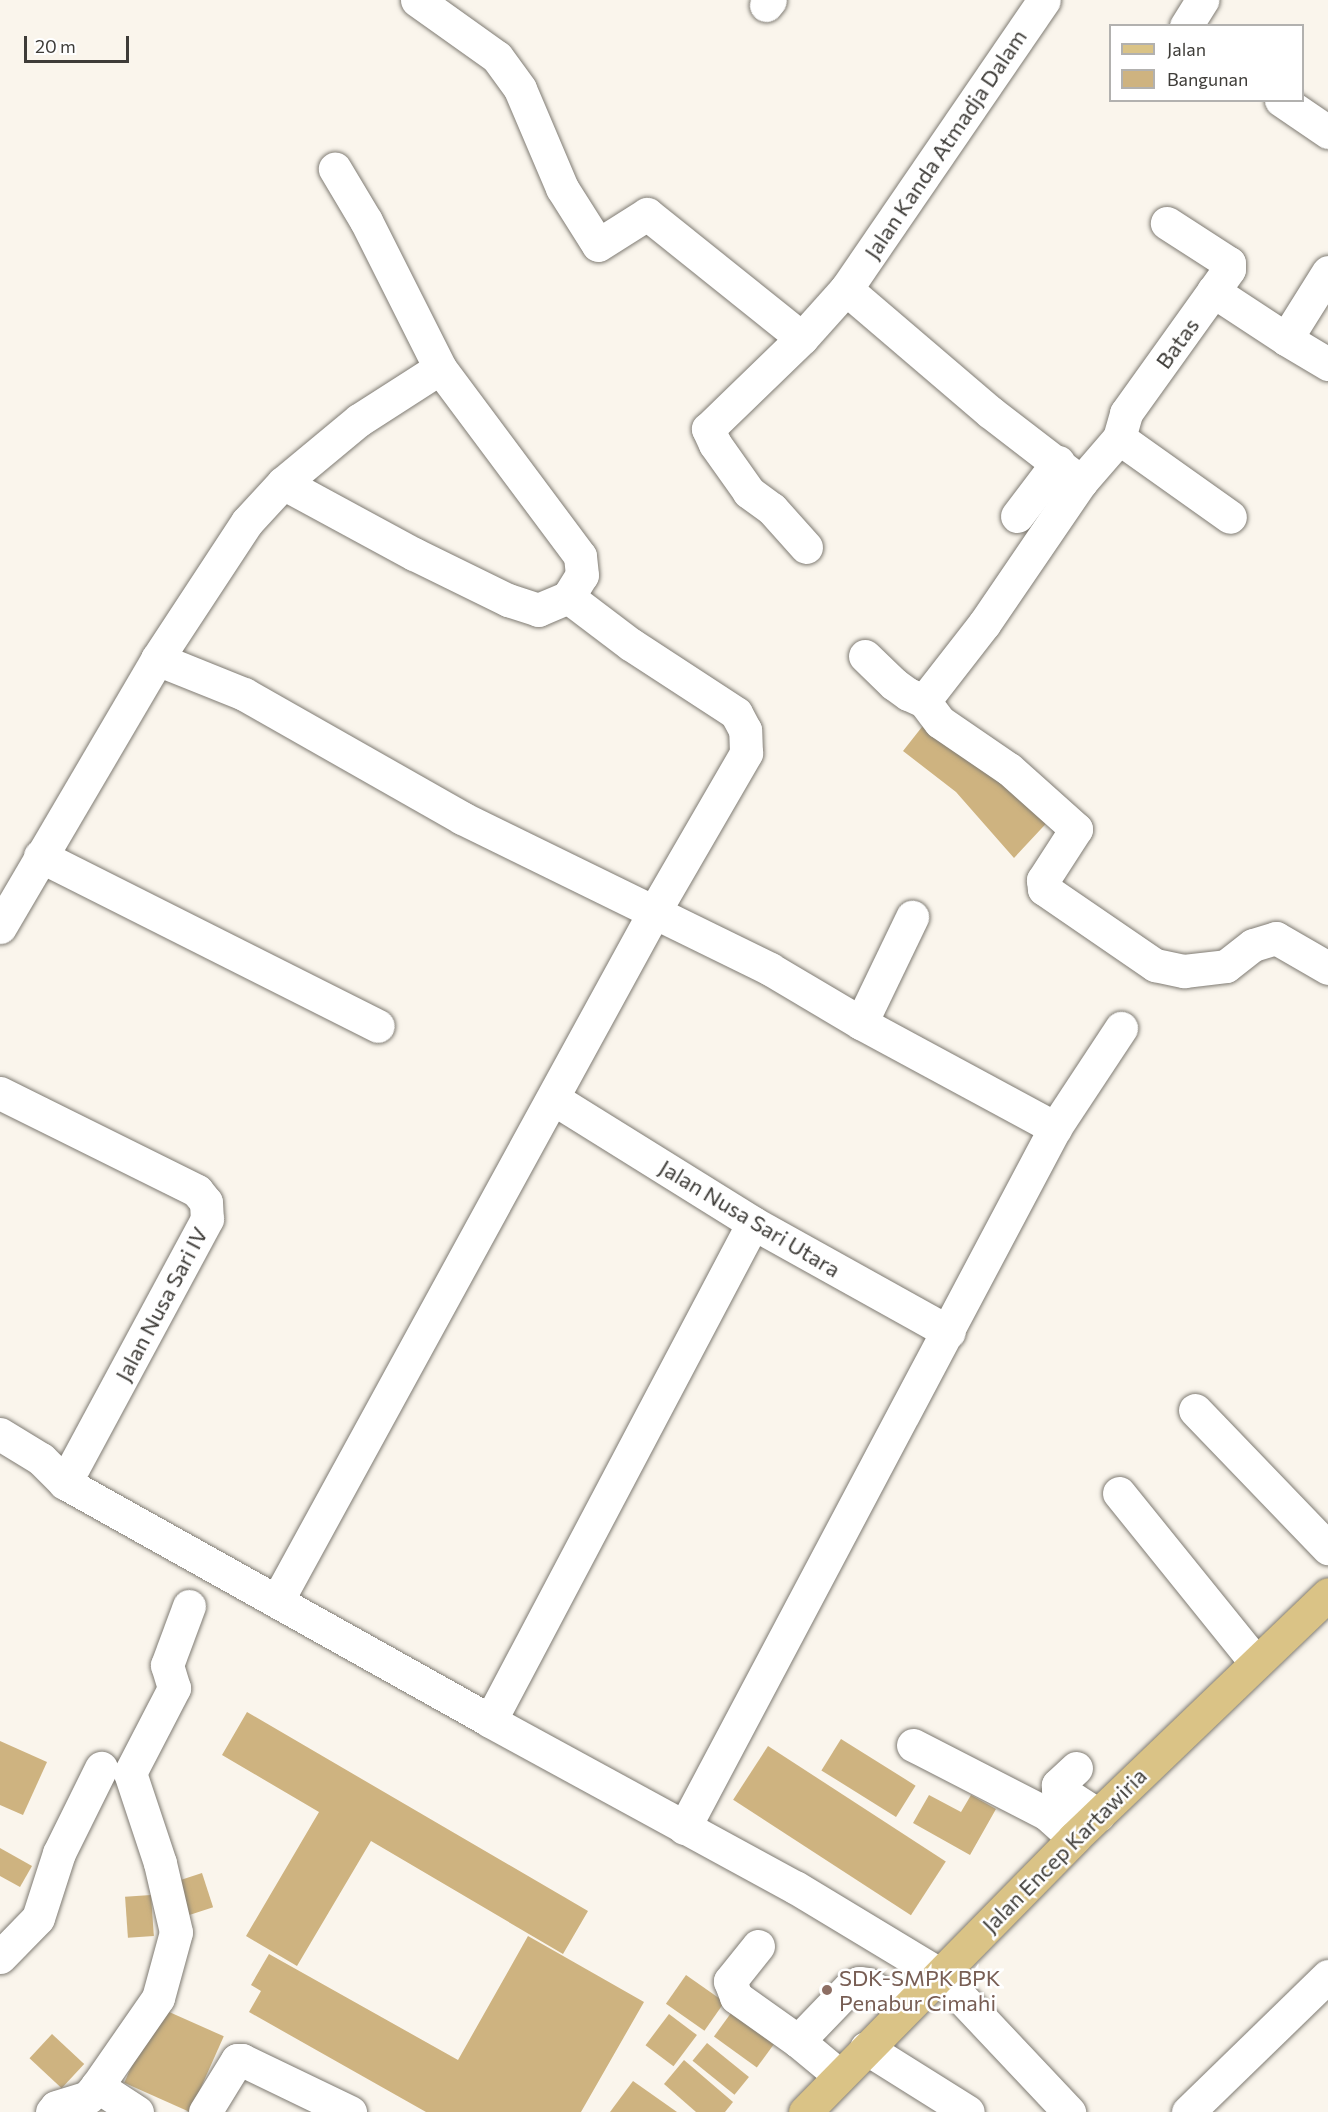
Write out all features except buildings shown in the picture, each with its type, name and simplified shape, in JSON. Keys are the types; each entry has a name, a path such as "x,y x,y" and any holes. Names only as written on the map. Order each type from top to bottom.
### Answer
{"main road":[{"name":"Jalan Encep Kartawiria","path":"805,2112 1074,1838 1328,1594"}],"street":[{"path":"417,0 497,57 520,89 562,188 598,245 647,213 802,338"},
{"name":"Jalan Kanda Atmadja Dalam","path":"806,547 772,509 749,492 715,444 708,429 802,338 846,289 1044,0"},
{"path":"1187,24 1202,0"},
{"path":"1284,102 1328,132"},
{"path":"283,483 414,554 508,600 538,610 568,597 582,575 580,556 440,368 366,220 335,169"},
{"name":"Batas","path":"1070,472 1119,438 1126,413 1229,269 1229,263 1167,223"},
{"path":"1286,339 1328,272"},
{"path":"846,289 990,412 1070,472"},
{"path":"1213,291 1328,364"},
{"path":"0,927 157,659 247,522 283,483 359,420 440,368"},
{"path":"1119,438 1230,517"},
{"path":"1017,516 1070,472"},
{"path":"924,701 984,624 1070,472"},
{"path":"277,1601 554,1099 654,912 746,753 745,730 736,713 630,644 568,597"},
{"path":"865,656 908,694 924,701 940,722 1009,769 1076,829 1043,880 1044,889 1155,965 1184,971 1226,966 1254,945 1276,938 1328,968"},
{"path":"157,659 243,694 462,818 770,969 861,1023 1055,1128"},
{"path":"40,856 378,1026"},
{"path":"861,1023 912,917"},
{"path":"684,1828 1055,1128 1121,1028"},
{"name":"Jalan Nusa Sari IV","path":"0,1093 197,1191 206,1202 207,1219 65,1483"},
{"name":"Jalan Nusa Sari Utara","path":"554,1099 753,1223 948,1332"},
{"path":"490,1721 753,1223"},
{"path":"1195,1410 1328,1548"},
{"path":"0,1434 41,1459 65,1483 490,1721 795,1887 939,1974 1069,2112"},
{"path":"1119,1493 1256,1663"},
{"path":"52,2112 56,2107 88,2097 158,1998 176,1932 160,1863 130,1773 174,1688 166,1665 189,1606"},
{"path":"913,1744 1047,1814 1074,1838"},
{"path":"0,1957 38,1918 59,1853 101,1768"},
{"path":"1076,1768 1058,1785 1058,1790 1098,1815"},
{"path":"758,1946 730,1981 731,1989 736,1997 798,2041 839,2075"},
{"path":"1188,2112 1328,1976"},
{"path":"798,2041 850,1987 859,1983 867,1984 905,2008"},
{"path":"866,2048 968,2112"},
{"path":"205,2112 234,2064 242,2060 350,2112"},
{"path":"97,2086 137,2112"}],"place":[{"name":"SDK-SMPK BPK Penabur Cimahi","path":"827,1990"}]}
